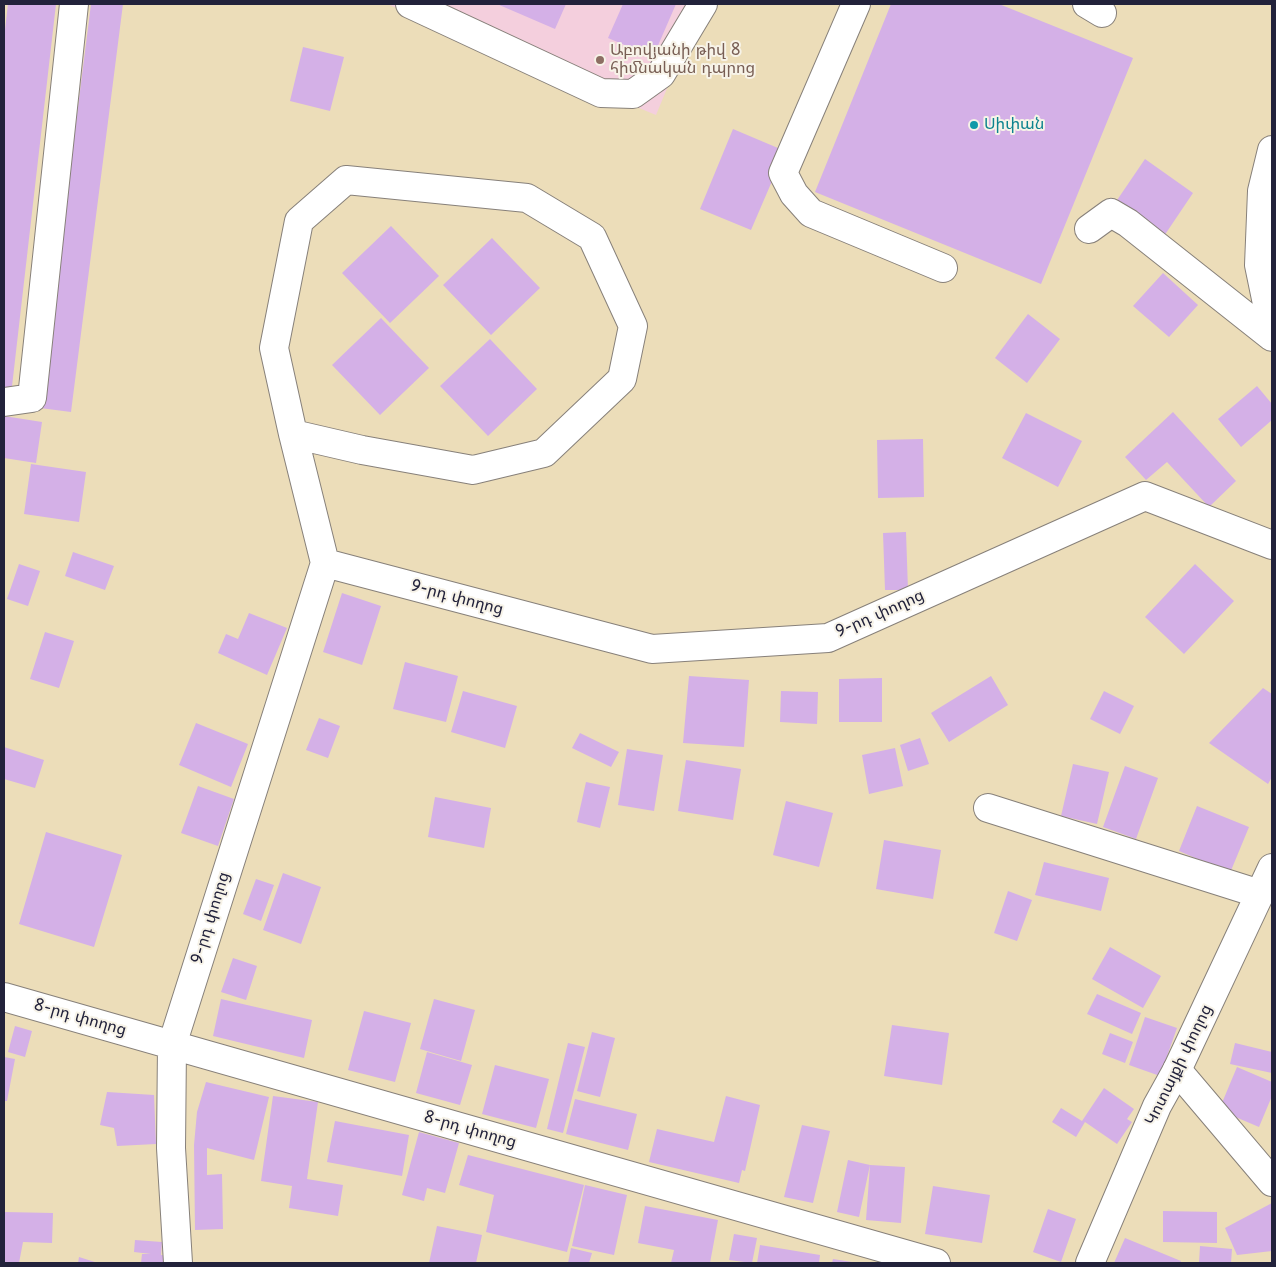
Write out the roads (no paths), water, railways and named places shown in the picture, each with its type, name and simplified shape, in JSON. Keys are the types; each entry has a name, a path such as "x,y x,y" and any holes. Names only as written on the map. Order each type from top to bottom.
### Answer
{"street":[{"path":"4,402 32,398 74,4"},
{"path":"410,4 601,93 633,94 661,74 703,4"},
{"path":"856,4 783,173 794,194 811,213 942,268"},
{"path":"1272,150 1262,191 1259,265 1272,328"},
{"path":"293,434 362,450 473,470 544,453 622,379 633,326 592,237 527,198 346,180 299,221 274,348 293,434 325,563"},
{"path":"1089,229 1111,213 1128,222 1272,337"},
{"name":"9-րդ փողոց","path":"178,1263 171,1148 172,1045 325,563 652,649 828,638 1145,496 1272,546"},
{"path":"988,808 1260,894"},
{"name":"Կոտայքի փողոց","path":"1090,1263 1157,1106 1177,1070 1272,868"},
{"name":"8-րդ փողոց","path":"4,997 936,1263"},
{"path":"1177,1070 1272,1182"}],"place":[{"name":"Աբովյանի թիվ 8 հիմնական դպրոց","path":"600,60"},
{"name":"Սիփան","path":"974,125"}]}
